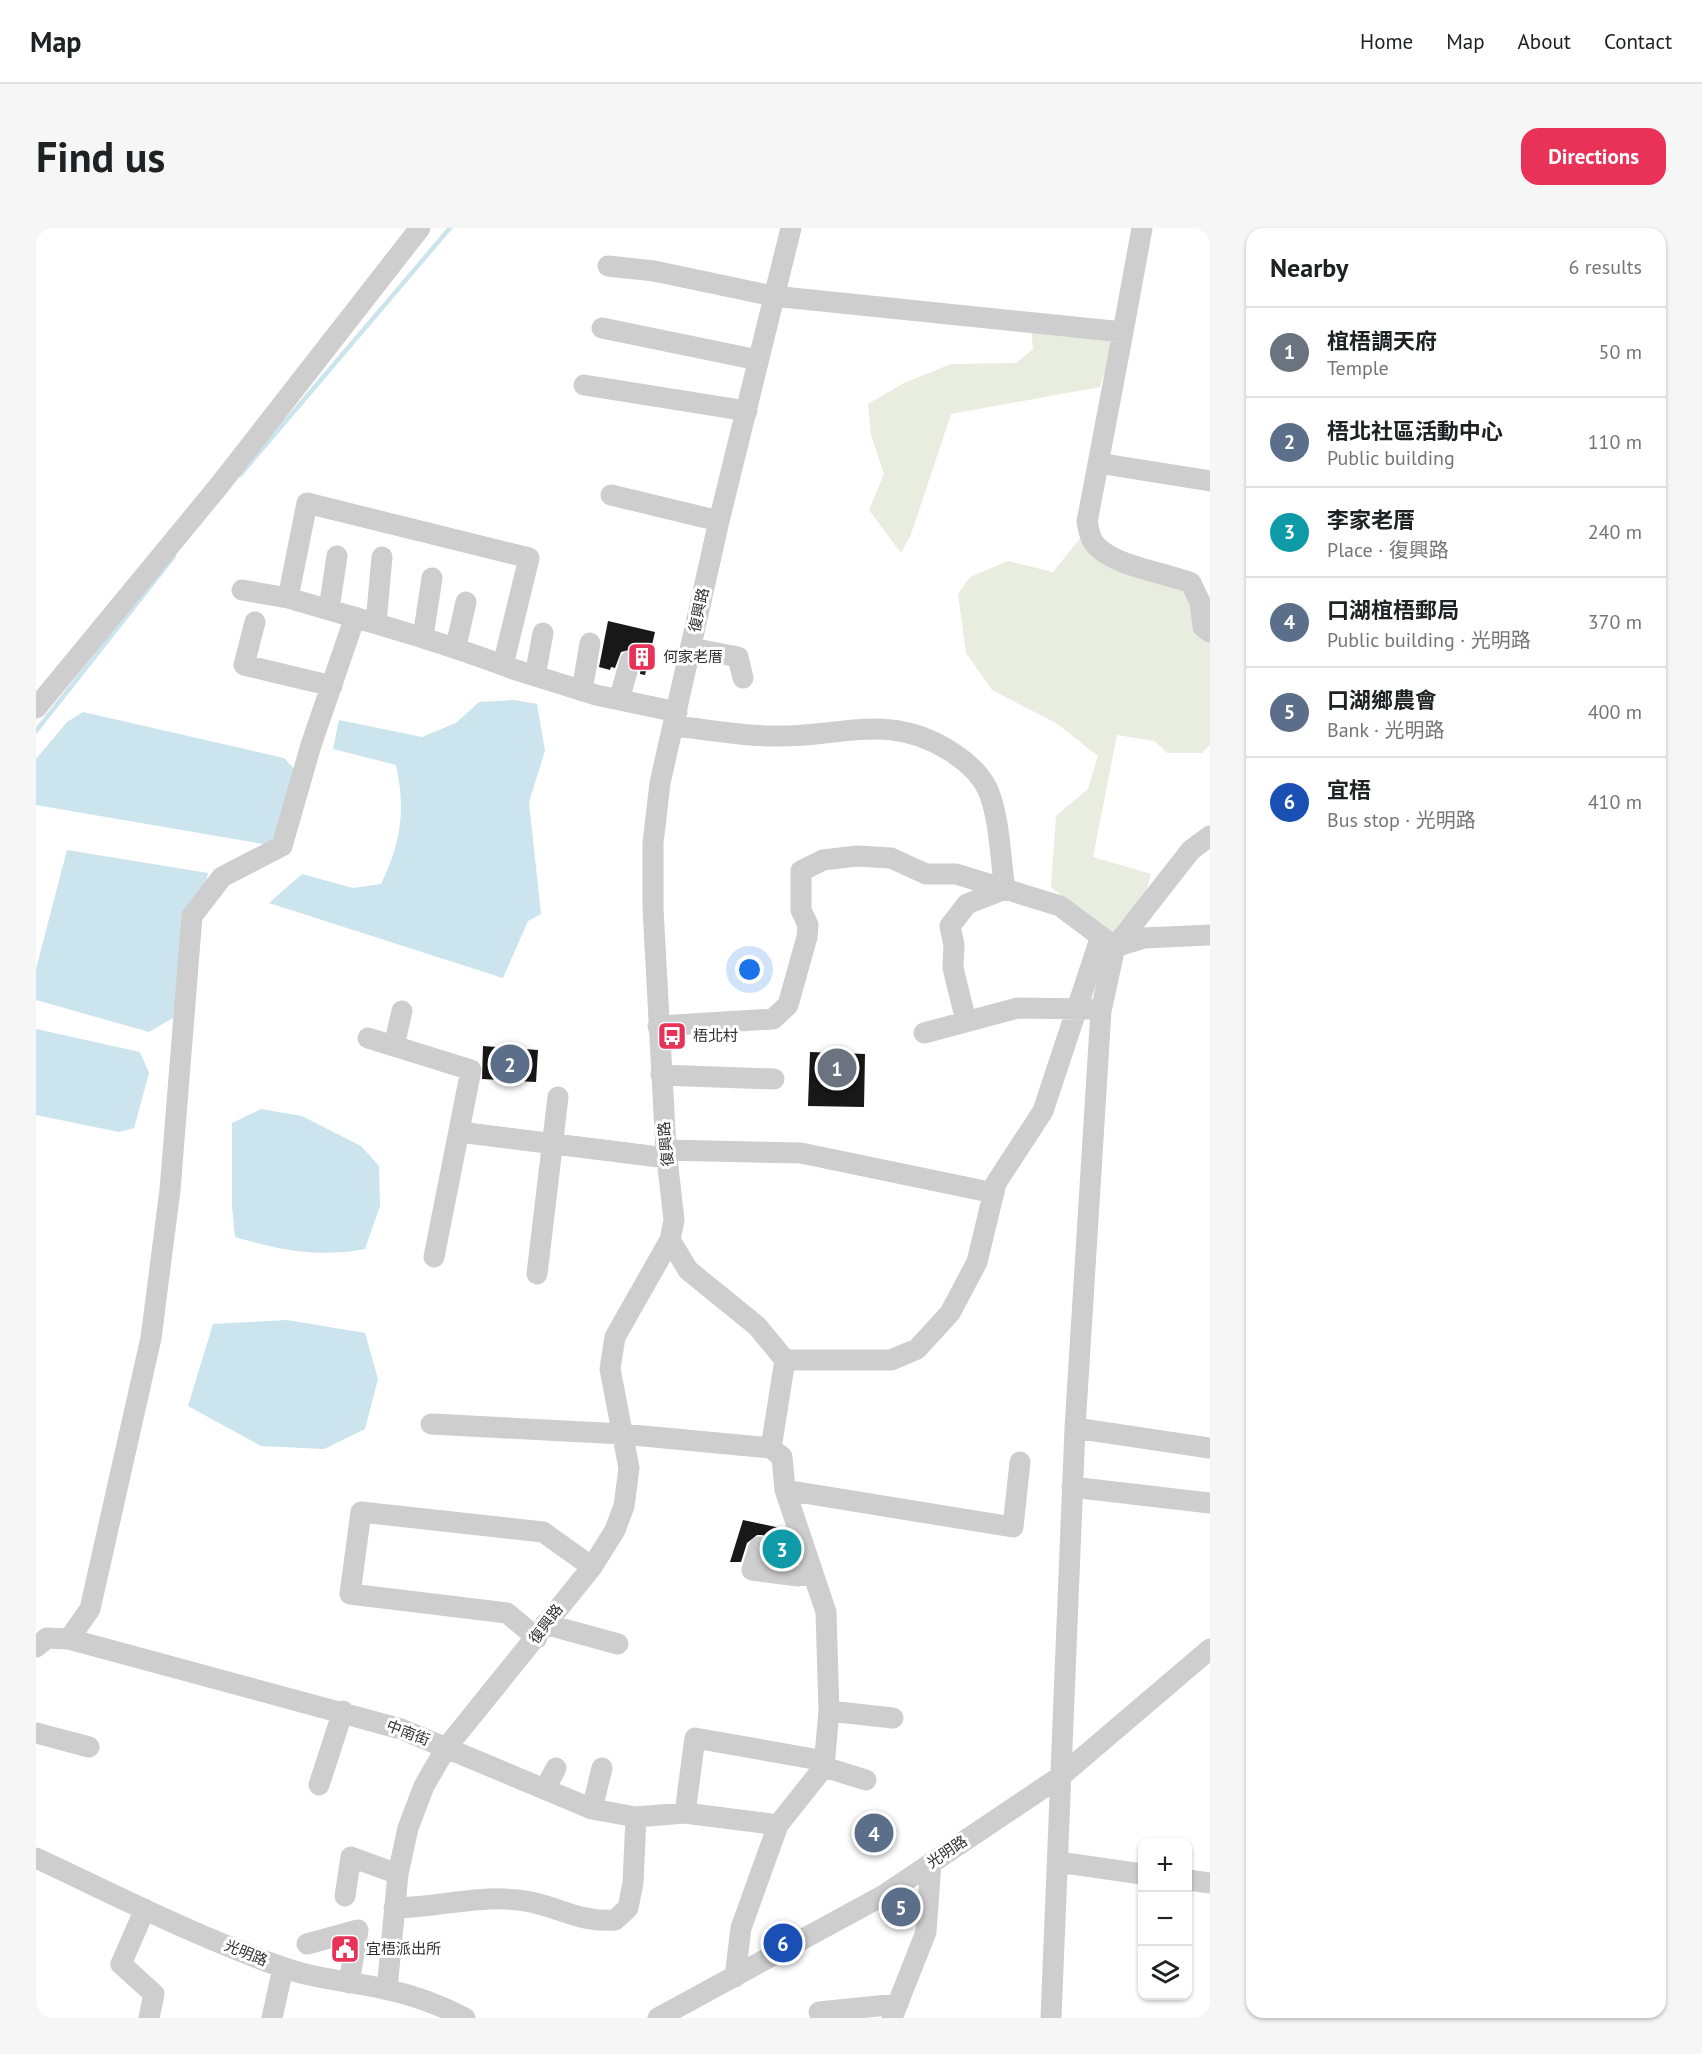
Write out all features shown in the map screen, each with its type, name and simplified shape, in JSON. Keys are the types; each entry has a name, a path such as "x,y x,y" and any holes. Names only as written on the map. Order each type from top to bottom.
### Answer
{"street":[{"path":"36,708 218,487 420,228"},
{"name":"復興路","path":"387,1989 398,1874 408,1828 424,1786 446,1748 592,1566 615,1530 624,1506 628,1468 610,1369 615,1337 670,1240 674,1220 666,1154 658,1026 652,843 660,783 719,521 791,228"},
{"path":"1142,228 1087,522 1092,540 1103,552 1128,564 1191,582 1200,602 1203,627 1210,632"},
{"path":"608,266 654,271 773,296 1123,332"},
{"path":"602,328 758,360"},
{"path":"584,385 747,411"},
{"path":"1098,462 1210,481"},
{"path":"611,495 719,521"},
{"path":"288,597 307,503 529,558 503,665"},
{"path":"329,609 337,556"},
{"path":"376,623 382,557"},
{"path":"423,637 432,578"},
{"path":"242,590 288,597 456,646 535,676 675,719 774,736 885,728 906,731 939,744 963,759 978,773 988,790 1005,889"},
{"path":"456,646 466,602"},
{"path":"69,1639 90,1609 151,1338 170,1190 192,916 222,877 282,846 355,617"},
{"path":"255,622 243,665 332,686"},
{"path":"535,676 543,633"},
{"path":"582,691 590,642"},
{"path":"691,648 738,657 743,678"},
{"path":"619,700 630,662"},
{"path":"785,1360 891,1360 917,1349 950,1313 977,1262 996,1183 1043,1111 1076,1007 1108,941 1191,850 1210,836"},
{"path":"658,1026 773,1019 788,1005 807,937 808,925 801,910 801,871 823,860 857,856 891,858 926,874 956,874 1060,906 1108,941 1210,935"},
{"path":"966,1022 953,968 954,945 950,926 967,904 1005,889"},
{"path":"1051,2018 1061,1776 1061,1555 1072,1487 1101,1011 1108,941"},
{"path":"924,1033 1018,1008 1076,1007 1101,1011"},
{"path":"394,1046 402,1011"},
{"path":"368,1038 471,1070 434,1257"},
{"path":"661,1076 774,1079"},
{"path":"537,1274 558,1097"},
{"path":"459,1132 554,1144 666,1154 801,1153 994,1193"},
{"path":"670,1240 688,1270 757,1326 785,1360 771,1448"},
{"path":"431,1424 622,1434 771,1448 782,1457 784,1490 826,1612 830,1711 824,1764 778,1825 741,1928 735,1977"},
{"path":"1075,1428 1210,1448"},
{"path":"784,1490 1013,1527 1020,1462"},
{"path":"1072,1487 1210,1503"},
{"path":"592,1566 543,1532 361,1512 350,1594 507,1613 541,1631 618,1644"},
{"path":"759,1547 752,1570 798,1576 813,1573"},
{"name":"中南街","path":"36,1647 47,1638 69,1639 342,1711 401,1729 592,1809 636,1816 685,1813 778,1825"},
{"name":"光明路","path":"658,2018 884,1895 1061,1776 1206,1656"},
{"path":"319,1785 342,1711"},
{"path":"830,1711 893,1718"},
{"path":"36,1733 89,1747"},
{"path":"685,1813 695,1738 824,1764 866,1780"},
{"path":"545,1789 556,1768"},
{"path":"592,1809 602,1768"},
{"path":"394,1908 423,1908 482,1899 519,1900 576,1918 596,1921 615,1920 628,1908 633,1883 636,1816"},
{"path":"345,1896 351,1857 398,1874"},
{"name":"光明路","path":"36,1858 145,1909 283,1968 387,1989 436,2003 465,2018"},
{"path":"1058,1862 1138,1873"},
{"path":"819,2012 895,2011 926,1932 931,1863"},
{"path":"1192,1881 1210,1883"},
{"path":"145,1909 121,1964 154,1994 150,2018"},
{"path":"307,1944 358,1930 349,1983"},
{"path":"272,2018 283,1968"}],"shaded area":[{"path":"1031,328 1114,341 1100,387 951,414 911,534 901,553 869,510 884,474 871,435 868,404 904,383 951,364 1016,363 1033,349"},
{"path":"1082,536 1112,569 1175,581 1188,588 1195,619 1195,635 1210,637 1210,745 1202,753 1167,753 1155,741 1117,735 1093,857 1151,874 1146,893 1113,935 1098,926 1051,887 1056,816 1088,789 1098,756 1056,723 992,690 966,653 958,594 970,577 1008,561 1053,572"}],"water":[{"path":"514,700 537,704 545,751 529,802 541,914 528,921 503,978 269,903 302,874 353,888 381,884 388,869 400,826 401,797 396,765 333,749 339,720 422,737 456,723 479,702"},
{"path":"83,712 284,758 299,774 275,846 36,805 36,759 67,722"},
{"path":"67,850 208,873 202,903 181,919 183,1012 149,1032 36,1000 36,969"},
{"path":"36,1029 140,1052 149,1073 134,1128 119,1132 36,1115"},
{"path":"261,1109 302,1116 361,1146 379,1166 380,1206 365,1249 315,1253 268,1246 235,1237 232,1206 232,1123"},
{"path":"287,1320 365,1333 378,1379 365,1429 324,1449 261,1446 188,1406 213,1324"}],"building":[{"name":"何家老厝","path":"608,621 655,632 645,675 640,674 642,657 633,649 621,652 615,668 611,667 610,670 599,667"},
{"path":"483,1046 538,1050 536,1082 482,1079"},
{"path":"810,1052 865,1054 864,1107 808,1106"},
{"path":"743,1520 785,1529 796,1563 769,1559 771,1544 763,1535 757,1535 747,1543 741,1562 730,1562"}],"waterway":[{"path":"240,475 450,228"},
{"path":"36,731 174,556"}],"place":[{"name":"何家老厝","path":"642,657"},
{"name":"梧北村","path":"672,1036"},
{"name":"梧北社區活動中心","path":"510,1064"},
{"name":"椬梧調天府","path":"837,1068"},
{"name":"李家老厝","path":"782,1549"},
{"name":"口湖椬梧郵局","path":"874,1833"},
{"name":"口湖鄉農會","path":"901,1907"},
{"name":"宜梧","path":"783,1943"},
{"name":"宜梧派出所","path":"345,1949"}]}
